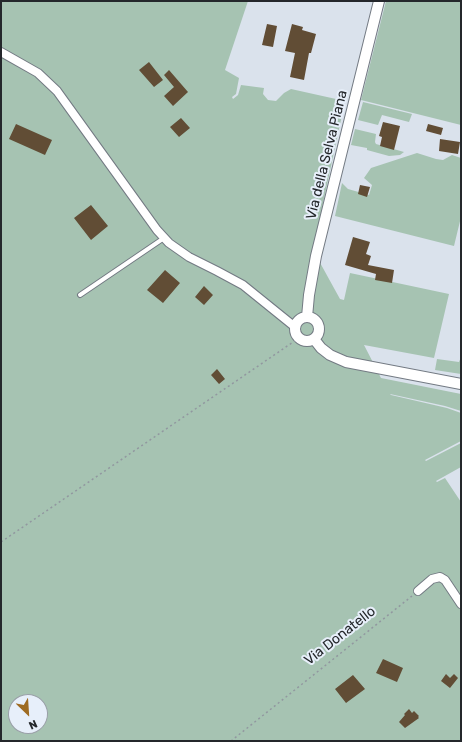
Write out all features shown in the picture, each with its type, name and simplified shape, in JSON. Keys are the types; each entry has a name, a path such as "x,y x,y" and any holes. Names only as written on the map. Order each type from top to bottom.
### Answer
{"street":[{"name":"Via della Selva Piana","path":"307,317 309,295 316,256 379,1"},
{"path":"1,52 38,73 57,91 164,238 179,251 224,274 248,289 295,327"},
{"path":"307,317 314,319 319,325 318,333 314,339 306,341 299,338 295,331 295,327 299,320 307,317"},
{"path":"314,339 321,348 330,355 346,362 461,384"},
{"path":"418,591 432,579 440,576 445,580 461,604"}],"lane":[{"path":"80,295 164,238"}],"path":[{"path":"1,542 299,338"},
{"name":"Via Donatello","path":"231,741 418,591"}],"green space":[{"path":"1,1 248,1 225,70 239,78 236,94 232,97 233,99 238,95 241,85 264,88 263,94 268,100 276,101 284,93 291,89 345,101 313,250 340,299 344,300 350,273 449,294 434,358 364,345 381,378 461,394 461,411 390,394 447,408 461,413 461,441 425,460 426,461 461,443 461,467 436,481 437,482 445,478 461,502 461,741 1,741"},
{"path":"386,1 461,2 461,125 361,100"},
{"path":"363,102 412,114 409,122 382,115 378,125 358,120"},
{"path":"355,129 376,134 376,144 404,152 400,155 389,156 367,150 367,148 351,145"},
{"path":"417,153 443,160 452,155 461,158 461,217 454,246 335,216 342,183 348,189 369,195 372,185 364,178 371,168"},
{"path":"461,357 461,374 435,370 437,359 459,362"}],"building":[{"path":"267,24 277,26 273,47 262,45"},
{"path":"292,24 303,27 302,30 316,34 311,53 309,53 304,80 290,77 295,53 285,51"},
{"path":"149,62 163,80 154,87 139,70"},
{"path":"169,70 188,92 173,106 164,96 174,87 164,75"},
{"path":"181,118 190,128 179,137 170,127"},
{"path":"383,122 400,126 394,150 380,146 382,137 379,136"},
{"path":"16,124 52,140 45,155 9,139"},
{"path":"428,124 443,128 441,135 426,131"},
{"path":"440,139 460,142 458,154 439,151"},
{"path":"360,185 370,187 367,197 358,194"},
{"path":"91,205 108,226 91,240 74,218"},
{"path":"353,237 370,242 366,254 371,256 368,265 394,270 392,283 375,280 376,274 345,265"},
{"path":"165,270 180,283 163,303 147,290"},
{"path":"204,286 213,295 204,305 195,297"},
{"path":"217,369 225,379 219,384 211,375"},
{"path":"383,659 403,668 397,682 376,673"},
{"path":"446,674 450,678 454,674 458,678 450,688 441,681"},
{"path":"353,675 365,689 346,703 335,689"},
{"path":"409,709 412,713 414,711 419,718 405,728 399,722"}]}
